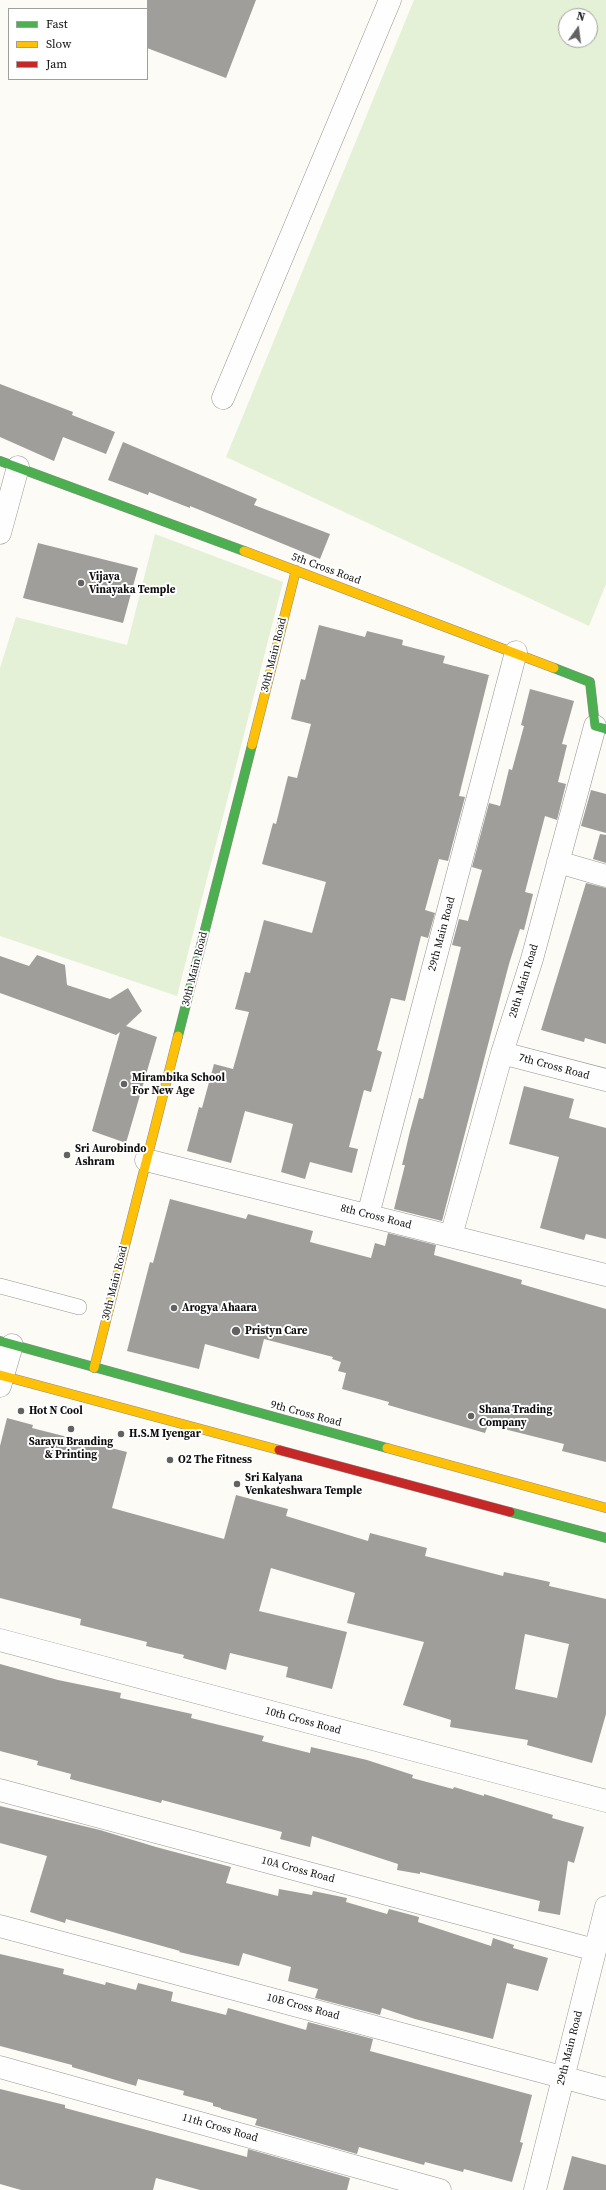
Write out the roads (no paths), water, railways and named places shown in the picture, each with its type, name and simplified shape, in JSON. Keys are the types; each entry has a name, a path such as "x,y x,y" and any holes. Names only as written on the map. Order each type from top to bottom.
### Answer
{"street":[{"path":"223,398 390,0"},
{"path":"0,533 9,464"},
{"name":"5th Cross Road","path":"9,464 516,652 590,682 601,727"},
{"name":"30th Main Road","path":"94,1368 296,570"},
{"name":"29th Main Road","path":"368,1215 516,652"},
{"name":"28th Main Road","path":"451,1236 502,1053 532,959 558,862 601,727"},
{"path":"558,862 606,876"},
{"name":"7th Cross Road","path":"502,1053 606,1080"},
{"name":"8th Cross Road","path":"146,1160 606,1275"},
{"path":"6,1343 1,1379 606,1538"},
{"name":"9th Cross Road","path":"6,1343 606,1508"},
{"name":"10th Cross Road","path":"0,1640 606,1802"},
{"name":"10A Cross Road","path":"0,1790 595,1950"},
{"name":"29th Main Road","path":"535,2190 606,1907"},
{"name":"10B Cross Road","path":"0,1926 606,2089"},
{"name":"11th Cross Road","path":"0,2067 440,2190"}],"lane":[{"path":"0,1286 79,1307"}],"place":[{"name":"Vijaya Vinayaka Temple","path":"81,583"},
{"name":"Mirambika School For New Age","path":"124,1084"},
{"name":"Sri Aurobindo Ashram","path":"67,1155"},
{"name":"Arogya Ahaara","path":"174,1308"},
{"name":"Pristyn Care","path":"236,1331"},
{"name":"Hot N Cool","path":"21,1411"},
{"name":"Shana Trading Company","path":"471,1416"},
{"name":"Sarayu Branding & Printing","path":"71,1429"},
{"name":"H.S.M Iyengar","path":"121,1434"},
{"name":"O2 The Fitness","path":"170,1460"},
{"name":"Sri Kalyana Venkateshwara Temple","path":"237,1484"}]}
